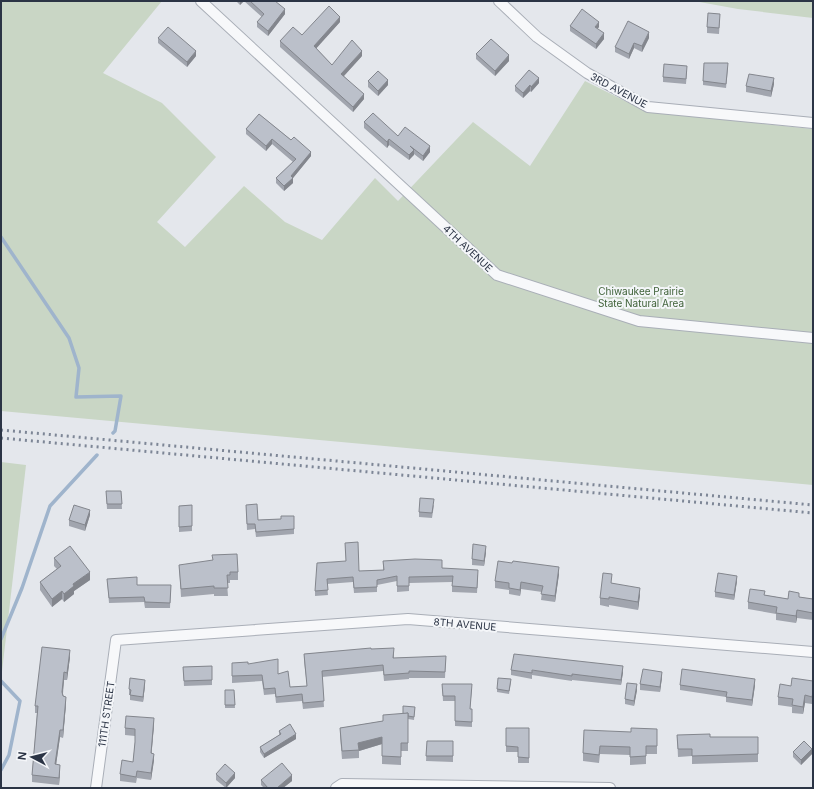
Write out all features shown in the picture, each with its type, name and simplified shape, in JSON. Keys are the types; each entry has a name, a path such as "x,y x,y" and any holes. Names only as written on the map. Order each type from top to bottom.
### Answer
{"street":[{"name":"4TH AVENUE","path":"201,1 497,275 639,321 813,338"},
{"name":"3RD AVENUE","path":"499,1 537,37 587,73 648,106 813,123"},
{"name":"8TH AVENUE","path":"116,640 408,619 813,652"},
{"name":"111TH STREET","path":"96,788 116,640"},
{"path":"336,788 342,784 610,788"}],"green space":[{"name":"Chiwaukee Prairie State Natural Area","path":"1,1 162,1 103,73 162,103 216,157 157,222 185,247 244,186 285,222 322,240 375,178 398,201 473,122 530,166 585,81 627,102 661,113 813,129 813,485 1,411"},
{"path":"694,1 813,1 813,18 738,9"},
{"path":"1,462 26,465 1,680"}],"building":[{"path":"250,1 275,1 285,9 268,31 257,22 264,14"},
{"path":"329,6 340,17 314,46 332,65 352,40 362,51 341,74 364,94 353,107 280,41 293,27 302,35"},
{"path":"582,9 599,22 595,27 604,33 596,44 570,26"},
{"path":"708,13 720,14 719,28 707,27"},
{"path":"628,21 649,32 642,46 634,43 629,54 615,47"},
{"path":"168,27 196,51 187,62 158,38"},
{"path":"491,39 509,55 495,71 476,54"},
{"path":"704,63 728,63 726,84 703,81"},
{"path":"664,64 687,66 686,79 663,77"},
{"path":"529,70 539,78 523,93 515,86"},
{"path":"378,71 388,80 378,91 368,81"},
{"path":"749,74 774,78 771,91 746,86"},
{"path":"373,113 398,136 405,127 430,146 423,156 410,146 414,150 409,155 389,139 387,142 364,122"},
{"path":"259,114 291,140 294,137 311,152 291,176 293,178 284,186 276,178 296,159 272,139 266,146 246,129"},
{"path":"106,491 121,491 122,504 107,504"},
{"path":"420,498 434,499 432,513 419,512"},
{"path":"257,504 258,520 281,519 281,516 294,516 294,529 256,532 255,524 247,524 246,505"},
{"path":"74,505 90,510 85,525 69,520"},
{"path":"192,505 192,526 179,527 179,506"},
{"path":"358,542 359,571 384,570 383,561 415,559 442,560 442,568 478,570 477,588 452,586 453,576 409,577 409,586 397,586 397,576 377,580 377,587 354,588 353,577 327,579 328,590 315,591 317,563 346,561 345,543"},
{"path":"473,544 486,546 484,561 472,559"},
{"path":"70,546 90,572 73,584 74,586 64,594 62,591 52,599 40,582 61,566 54,558"},
{"path":"237,554 238,572 230,572 230,575 227,575 228,588 214,588 214,586 181,589 179,565 213,560 212,555"},
{"path":"498,561 512,563 513,561 559,567 555,596 541,594 543,586 521,582 520,590 509,588 509,583 495,581"},
{"path":"603,573 612,574 611,583 640,588 638,602 609,597 609,599 600,598"},
{"path":"718,573 737,576 734,595 715,592"},
{"path":"137,577 137,585 171,585 170,603 145,602 144,597 109,598 107,579"},
{"path":"750,589 765,591 764,595 788,599 789,591 799,593 799,597 813,599 813,613 797,610 796,616 776,613 777,607 748,602"},
{"path":"42,647 70,650 67,673 64,672 62,692 63,696 66,697 63,730 60,730 55,764 60,765 59,778 32,775 38,706 35,706"},
{"path":"371,648 394,648 393,658 446,656 445,672 409,671 409,673 384,675 383,665 322,671 324,701 303,703 302,694 276,697 275,688 264,689 262,675 232,676 232,663 248,662 248,664 278,659 278,674 288,671 290,687 307,686 304,654"},
{"path":"514,654 623,666 621,680 572,674 572,676 532,670 532,673 511,670"},
{"path":"212,666 212,680 184,681 183,667"},
{"path":"643,669 662,672 660,687 640,684"},
{"path":"682,669 755,679 752,700 726,697 727,692 680,685"},
{"path":"130,678 145,680 143,697 130,695"},
{"path":"498,678 511,679 509,691 497,689"},
{"path":"792,678 813,681 812,697 805,695 803,707 792,705 793,699 778,697 780,684 791,686"},
{"path":"627,683 637,684 634,701 625,699"},
{"path":"442,684 472,684 470,709 472,709 472,722 455,721 455,696 443,696"},
{"path":"225,690 234,690 235,705 225,705"},
{"path":"403,706 415,707 414,717 408,716 408,713 403,714"},
{"path":"408,713 408,743 401,743 401,757 382,756 382,737 358,743 359,750 342,751 340,728 383,721 383,715"},
{"path":"126,716 154,718 151,753 154,754 151,773 137,771 136,777 120,774 122,760 133,762 135,729 125,728"},
{"path":"290,724 296,734 264,754 260,747 281,734 279,731"},
{"path":"506,728 529,728 529,758 518,757 518,747 506,746"},
{"path":"631,728 657,729 657,746 646,746 646,756 630,757 630,747 600,746 599,755 583,753 584,730 631,732"},
{"path":"710,734 710,737 758,737 758,754 692,756 692,749 678,749 677,735"},
{"path":"427,741 453,741 453,756 426,756"},
{"path":"804,741 812,749 801,760 793,752"},
{"path":"282,763 292,775 277,788 268,788 261,780"},
{"path":"225,764 235,773 226,783 216,774"}],"waterway":[{"path":"1,237 69,338 79,368 76,397 121,396 115,431 113,433"},
{"path":"1,639 22,588 50,506 97,455"},
{"path":"1,681 20,701 9,755 1,770"}],"railway":[{"path":"1,430 813,505"},
{"path":"1,438 813,513"}]}
